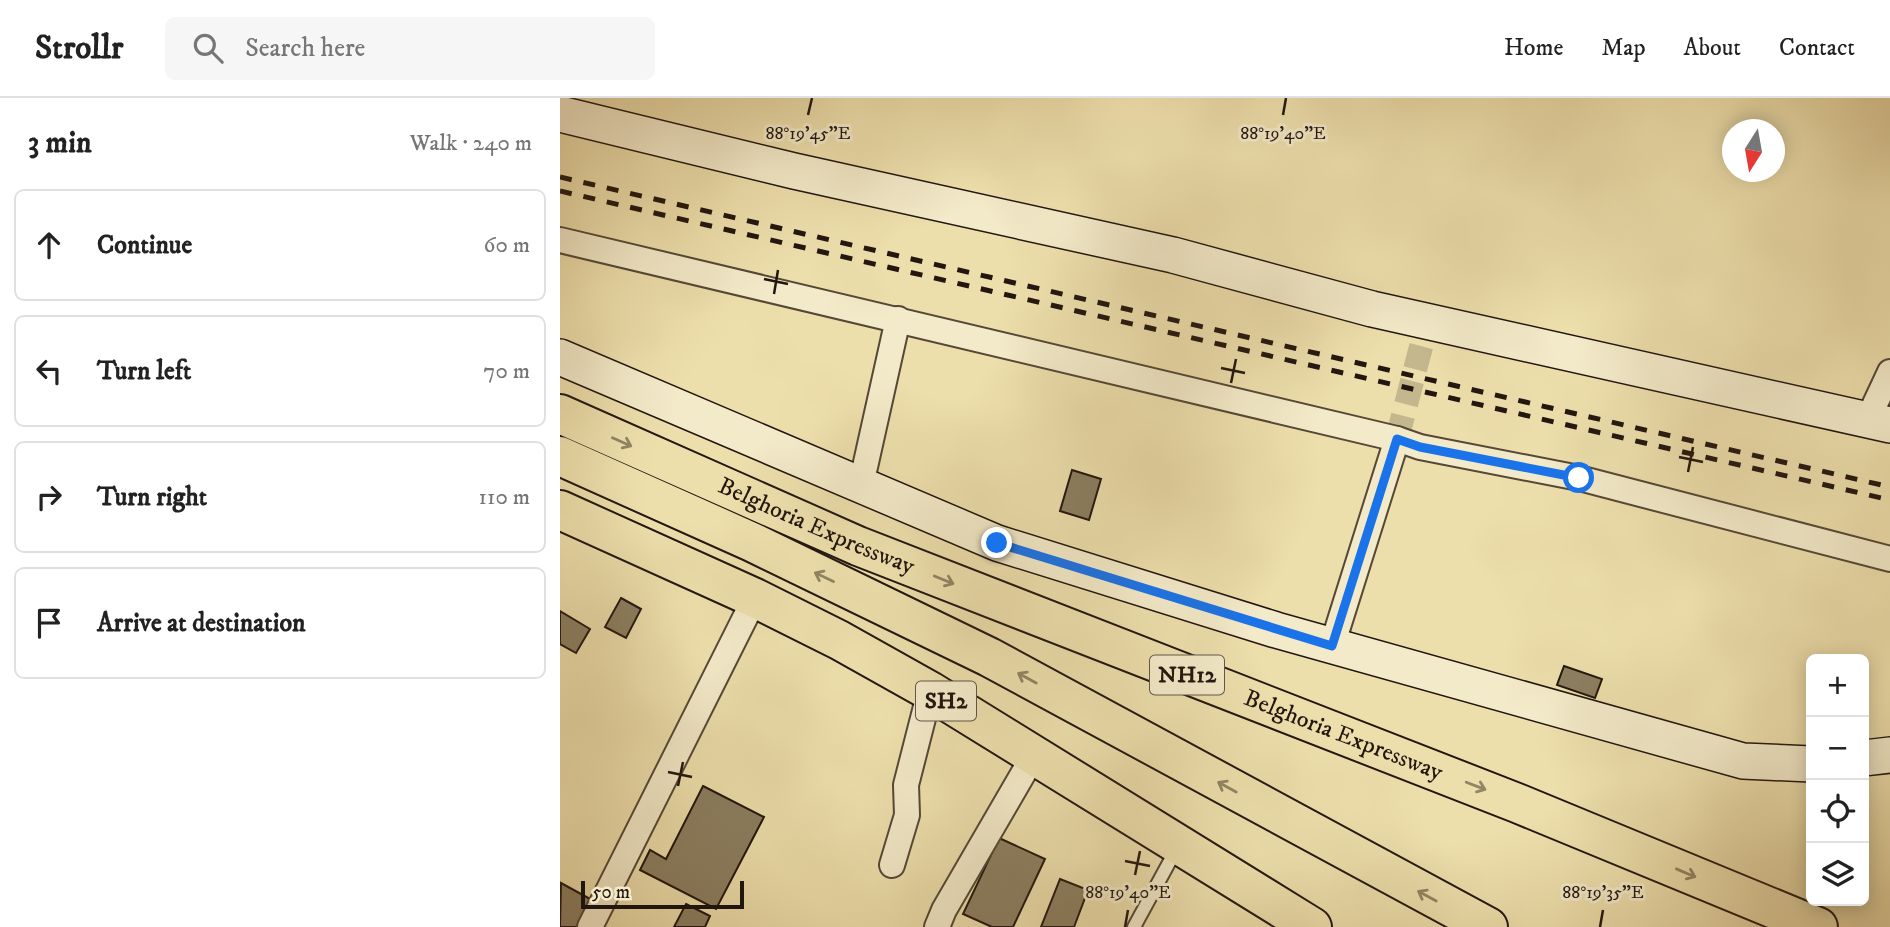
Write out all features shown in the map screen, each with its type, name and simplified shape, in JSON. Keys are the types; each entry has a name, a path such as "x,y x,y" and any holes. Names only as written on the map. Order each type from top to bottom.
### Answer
{"main road":[{"name":"Belghoria Expressway","path":"560,414 858,546 1517,803 1818,927"},
{"name":"Belghoria Expressway","path":"560,456 752,542 989,657 1488,927"},
{"name":"SH2","path":"560,510 755,598 930,691 1312,927"}],"street":[{"path":"560,114 794,171 1173,255 1372,309 1879,422 1890,372"},
{"path":"560,240 1397,439 1420,447 1632,491 1798,537 1890,559"},
{"path":"861,485 898,319"},
{"path":"560,358 997,543 1332,646 1743,761 1806,764"},
{"path":"1332,646 1397,439"},
{"path":"591,927 755,598"},
{"path":"892,865 907,815 906,785 930,691"},
{"path":"937,927 944,910 1034,755"},
{"path":"1869,757 1890,755"}],"lane":[{"path":"1134,927 1179,845"}],"building":[{"path":"1072,470 1101,479 1089,520 1060,511"},
{"path":"621,598 641,609 626,638 605,627"},
{"path":"560,611 590,629 576,653 560,644"},
{"path":"1564,666 1602,679 1595,698 1557,685"},
{"path":"703,786 764,817 716,909 640,870 650,850 666,859"},
{"path":"999,838 1045,859 1013,927 992,927 963,914"},
{"path":"1060,879 1088,890 1074,927 1041,927"},
{"path":"561,883 592,900 577,927 560,927"},
{"path":"686,904 710,916 705,927 674,927"}],"tunnel":[{"path":"1397,439 1428,320"}],"railway":[{"path":"560,177 1890,487"},
{"path":"560,191 1890,500"}],"route":[{"path":"997,543 1332,646 1397,439 1420,447 1579,478"}]}
